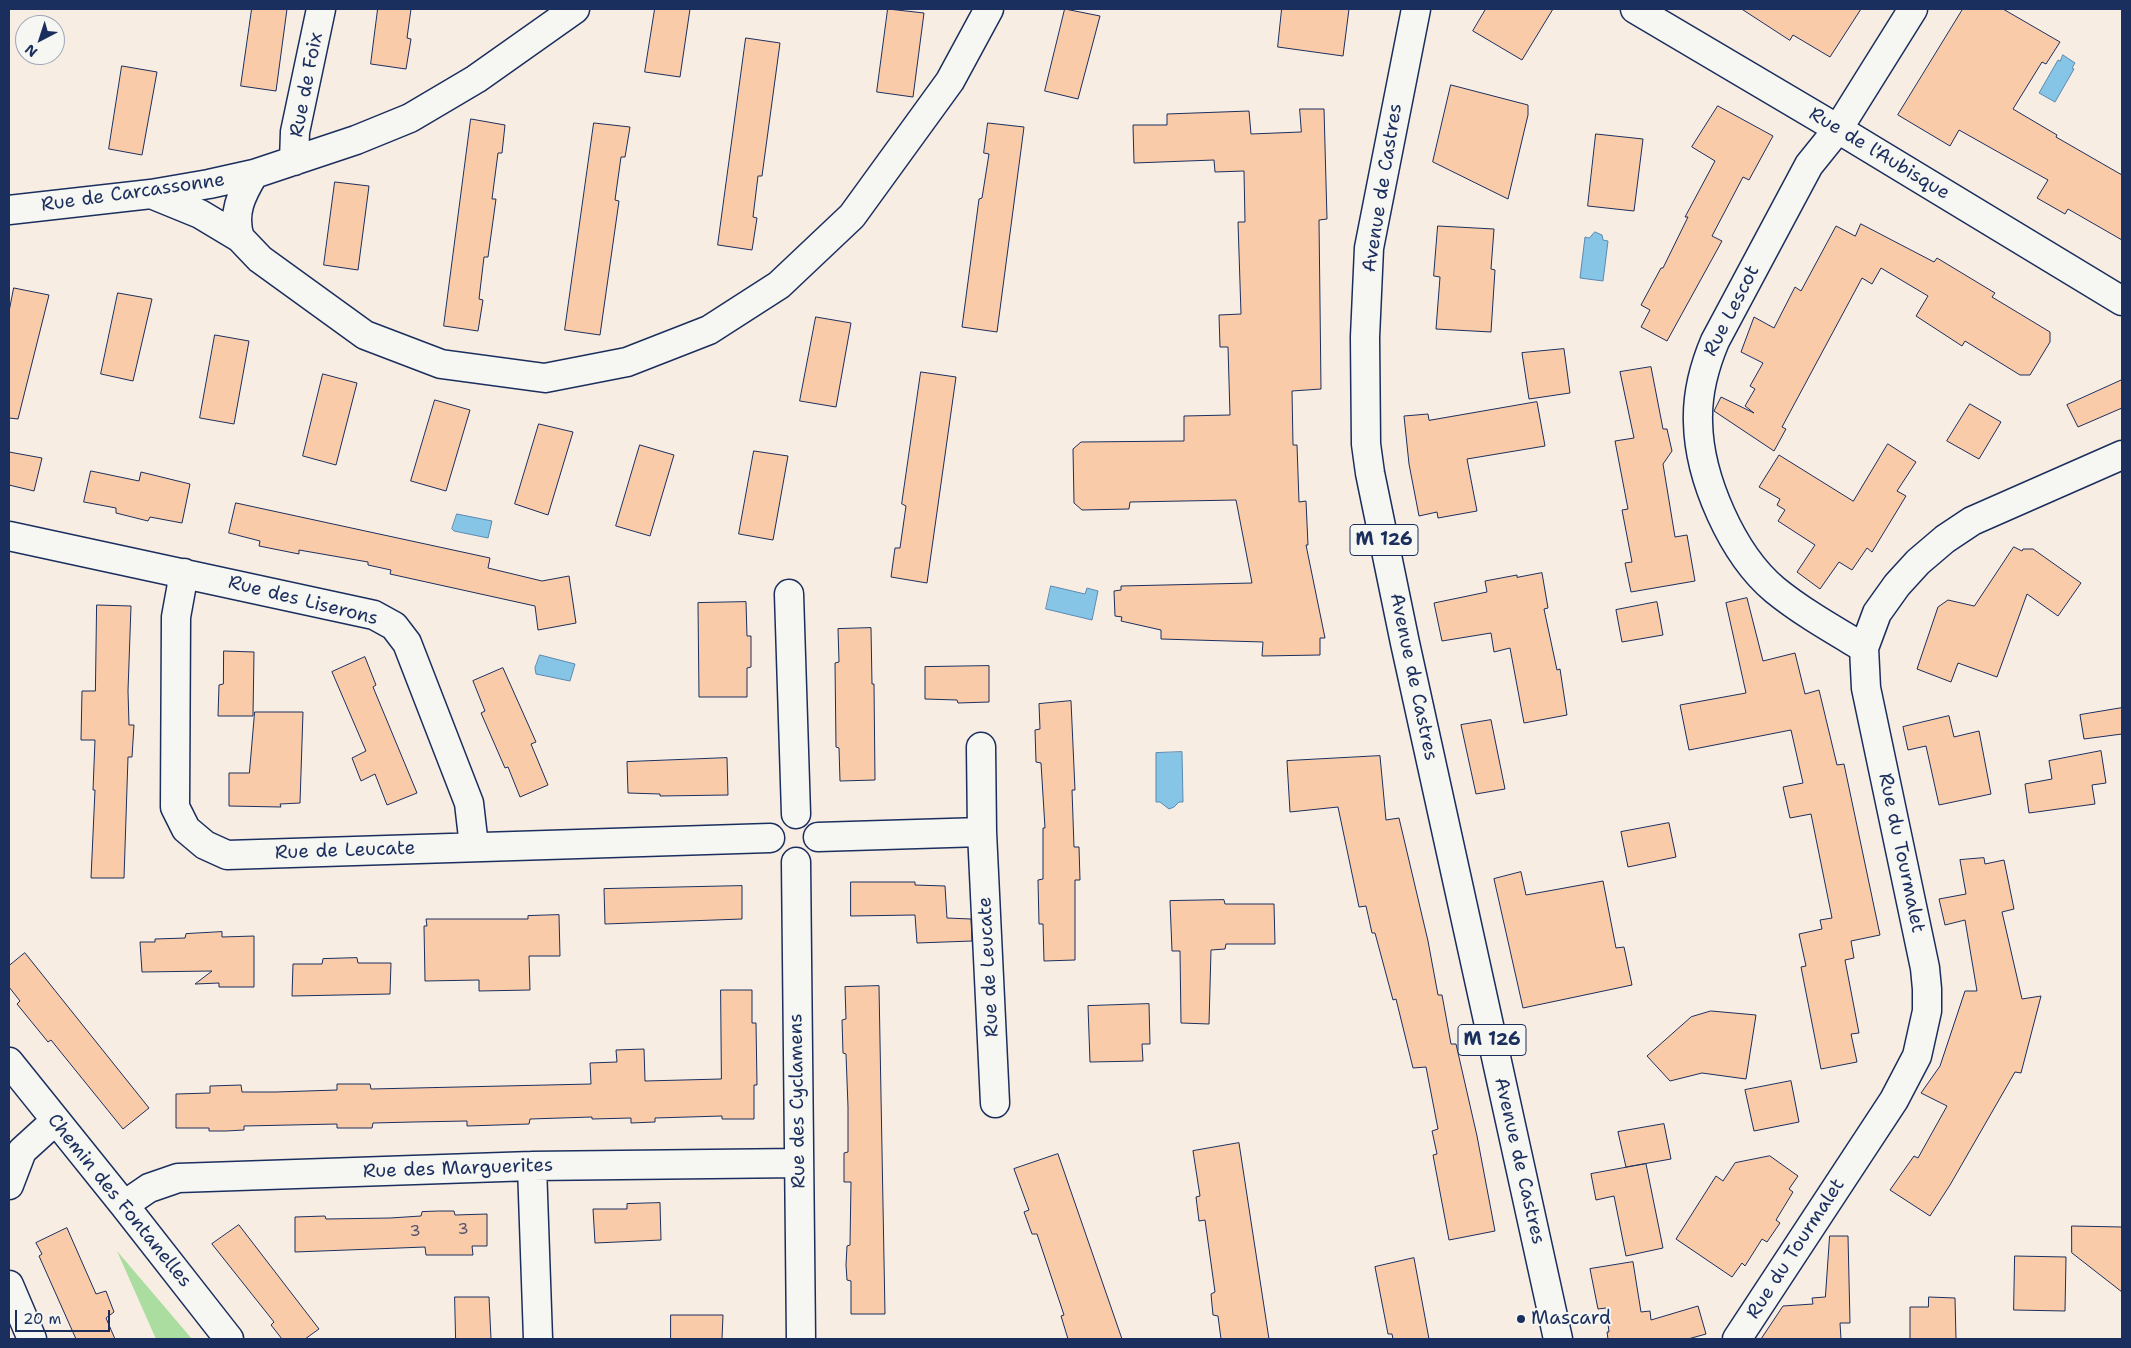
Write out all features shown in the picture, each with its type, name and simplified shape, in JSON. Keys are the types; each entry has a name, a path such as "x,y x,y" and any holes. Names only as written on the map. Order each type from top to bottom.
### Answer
{"street":[{"name":"Rue de Foix","path":"294,161 296,132 322,9"},
{"name":"Rue de Carcassonne","path":"9,210 151,194 254,174 356,140 410,118 476,79 575,9"},
{"path":"151,194 200,214 240,238 260,259 365,335 441,364 545,378 627,362 709,330 779,285 852,216 950,81 989,9"},
{"name":"Avenue de Castres","path":"1416,9 1369,248 1365,337 1366,444 1370,473 1405,643 1558,1339"},
{"name":"Rue de l'Aubisque","path":"1635,9 2122,301"},
{"name":"Rue Lescot","path":"1864,648 1811,616 1774,589 1749,563 1732,537 1720,514 1700,449 1698,422 1700,389 1706,364 1715,341 1809,165 1838,129 1913,9"},
{"path":"240,238 236,214 243,191 254,174"},
{"name":"Rue du Tourmalet","path":"1737,1339 1894,1100 1917,1056 1927,1011 1928,989 1866,688 1864,648 1877,613 1897,585 1918,562 1945,539 1972,521 2122,455"},
{"name":"Rue des Liserons","path":"9,536 374,615 394,626 407,643 469,803 474,846"},
{"name":"Rue de Leucate","path":"184,574 176,617 175,807 186,829 205,845 227,855 770,838"},
{"path":"789,594 796,814"},
{"name":"Rue de Leucate","path":"981,747 982,832 995,1103"},
{"path":"796,814 804,816 811,821 816,828 818,837 817,846 812,854 796,862 786,861 778,856 772,848 770,838 771,829 777,820 786,815 796,814"},
{"path":"818,837 982,832"},
{"name":"Rue des Cyclamens","path":"796,862 801,1339"},
{"name":"Chemin des Fontanelles","path":"9,1062 229,1339"},
{"path":"9,1185 22,1151 55,1121"},
{"name":"Rue des Marguerites","path":"124,1206 149,1188 178,1178 532,1166 799,1163"},
{"path":"532,1166 538,1339"},
{"path":"9,1285 32,1339"}],"green space":[{"path":"117,1251 192,1339 156,1339"}],"water":[{"path":"2063,55 2075,63 2072,68 2074,69 2055,102 2039,93 2058,60 2060,61"},
{"path":"1595,232 1602,235 1603,240 1608,241 1603,281 1580,278 1585,237 1589,238"},
{"path":"457,514 492,521 488,538 454,531 452,529"},
{"path":"1051,586 1085,594 1087,588 1098,591 1092,620 1046,609"},
{"path":"540,655 575,664 570,681 536,674 535,668"},
{"path":"1182,752 1183,802 1179,802 1169,809 1160,802 1156,802 1156,753"}],"building":[{"path":"252,9 287,9 276,91 241,86"},
{"path":"378,9 411,9 407,38 411,39 406,69 371,64"},
{"path":"655,9 690,9 680,77 645,72"},
{"path":"888,9 924,13 913,97 877,92"},
{"path":"1065,9 1100,16 1078,99 1045,91"},
{"path":"1282,9 1349,9 1343,56 1278,47"},
{"path":"1486,9 1553,9 1522,60 1473,31"},
{"path":"1742,9 1861,9 1830,57 1793,35 1790,40"},
{"path":"1963,9 2003,9 2060,42 2046,64 2042,62 2013,109 2057,135 2056,137 2122,175 2122,240 2068,209 2065,214 2037,198 2048,180 1959,130 1950,146 1898,115"},
{"path":"746,38 780,43 762,176 758,176 753,217 757,218 752,250 718,245"},
{"path":"122,66 157,72 142,155 109,149"},
{"path":"1451,85 1528,105 1528,115 1508,199 1433,162"},
{"path":"1718,106 1773,136 1749,180 1743,177 1712,236 1722,241 1667,341 1641,327 1650,310 1641,305 1661,268 1663,268 1688,217 1685,217 1715,161 1692,147"},
{"path":"1300,109 1324,109 1327,219 1319,220 1321,389 1292,391 1293,445 1297,445 1299,502 1306,501 1308,545 1306,545 1325,638 1320,638 1320,655 1262,656 1263,642 1161,639 1161,630 1121,621 1122,617 1115,616 1114,591 1121,590 1121,586 1252,583 1236,500 1130,502 1129,509 1082,510 1074,503 1073,449 1081,442 1184,441 1184,416 1230,415 1228,347 1220,347 1219,315 1241,314 1238,222 1245,222 1244,171 1215,172 1214,160 1134,163 1133,125 1167,125 1167,114 1249,111 1251,134 1301,132"},
{"path":"471,119 505,125 502,153 498,153 492,199 496,199 488,257 484,257 479,299 483,300 478,331 444,326"},
{"path":"594,123 630,127 625,157 621,157 615,200 619,201 600,335 565,330"},
{"path":"988,123 1024,127 997,332 962,327 979,199 982,198 989,154 984,153"},
{"path":"1596,134 1643,139 1634,211 1588,206"},
{"path":"335,182 369,186 358,270 324,265"},
{"path":"1861,224 1934,262 1937,258 1995,293 1992,297 2050,332 2050,342 2030,375 2020,375 1965,341 1962,346 1916,316 1928,296 1881,268 1872,284 1862,278 1782,427 1786,429 1774,451 1714,411 1721,397 1754,413 1745,406 1755,389 1750,386 1763,363 1741,352 1754,317 1774,328 1795,287 1801,291 1836,226 1855,236"},
{"path":"1438,226 1494,229 1491,269 1495,270 1491,332 1436,329 1440,277 1434,276"},
{"path":"14,288 49,295 18,419 9,418 9,312"},
{"path":"118,293 152,299 133,381 101,374"},
{"path":"816,317 851,323 836,407 800,401"},
{"path":"215,335 249,341 234,424 200,418"},
{"path":"1564,349 1570,393 1529,399 1522,353"},
{"path":"1651,367 1663,429 1667,429 1672,451 1663,464 1675,537 1687,535 1695,581 1631,592 1625,563 1632,562 1622,510 1628,509 1615,441 1634,438 1620,372"},
{"path":"921,372 956,377 927,583 891,577 895,548 900,548 906,506 902,504"},
{"path":"323,374 357,383 336,465 303,456"},
{"path":"2122,380 2122,408 2078,427 2067,405"},
{"path":"435,400 470,410 446,491 411,481"},
{"path":"1537,402 1545,446 1467,459 1477,511 1438,518 1437,512 1419,516 1409,464 1404,416 1428,414 1429,420"},
{"path":"1970,404 2001,422 1979,459 1947,441"},
{"path":"539,424 573,432 548,515 515,504"},
{"path":"1888,444 1916,462 1897,491 1906,496 1872,552 1867,548 1852,570 1839,562 1820,589 1797,572 1815,545 1778,521 1785,510 1777,505 1780,499 1759,487 1779,455 1853,501"},
{"path":"640,445 674,455 650,536 616,526"},
{"path":"754,451 788,456 773,540 739,534"},
{"path":"9,452 42,458 34,491 9,485"},
{"path":"91,471 139,481 141,472 190,484 182,523 150,517 148,521 116,513 116,508 84,502"},
{"path":"236,503 490,558 488,568 542,581 569,576 576,623 538,630 535,606 390,574 391,570 368,565 368,562 299,550 299,554 259,546 260,541 229,533"},
{"path":"2014,547 2022,551 2023,549 2033,549 2081,583 2058,616 2027,594 1997,677 1958,663 1951,682 1917,669 1938,607 1948,600 1974,606"},
{"path":"1542,573 1548,608 1544,609 1557,670 1560,669 1567,715 1524,723 1510,648 1494,652 1491,633 1442,641 1434,603 1487,592 1485,581"},
{"path":"1747,598 1763,661 1795,653 1805,694 1819,690 1837,765 1844,764 1880,935 1851,941 1854,958 1845,960 1859,1033 1851,1034 1857,1062 1821,1069 1801,967 1806,966 1799,934 1822,929 1820,920 1832,918 1811,814 1790,818 1783,787 1803,783 1791,730 1689,750 1680,705 1746,693 1726,603"},
{"path":"746,602 747,636 751,636 751,667 747,668 747,697 699,697 698,603"},
{"path":"1657,602 1663,635 1622,642 1616,610"},
{"path":"97,605 131,606 128,691 129,725 134,725 132,757 128,757 124,878 91,878 95,740 81,740 82,691 95,691"},
{"path":"871,628 872,684 874,684 875,780 840,781 839,748 836,747 835,663 839,662 838,629"},
{"path":"224,651 254,652 253,716 218,716 219,685 223,684"},
{"path":"365,657 376,685 373,687 417,793 387,805 375,774 361,781 352,758 366,751 332,672"},
{"path":"989,666 989,702 958,703 957,700 925,699 925,667"},
{"path":"503,668 536,742 531,744 548,785 520,797 508,767 505,768 481,713 485,711 473,681"},
{"path":"1071,701 1075,790 1072,790 1074,847 1079,847 1080,880 1075,880 1075,960 1044,961 1043,924 1039,924 1038,880 1043,879 1043,828 1045,828 1041,763 1036,762 1035,730 1040,729 1039,704"},
{"path":"2122,708 2122,734 2084,739 2080,715"},
{"path":"255,712 303,712 300,803 280,804 281,807 229,806 229,773 249,773"},
{"path":"1949,716 1954,737 1979,731 1991,794 1939,805 1926,746 1908,750 1903,727"},
{"path":"1491,720 1505,789 1476,794 1461,725"},
{"path":"2101,751 2106,783 2092,785 2095,804 2029,813 2025,784 2052,779 2049,761"},
{"path":"1380,756 1386,820 1399,818 1428,941 1438,995 1442,995 1451,1044 1456,1044 1477,1136 1495,1231 1449,1240 1433,1155 1437,1154 1432,1131 1438,1129 1426,1067 1413,1068 1396,999 1393,1000 1375,933 1372,933 1366,906 1359,907 1338,807 1290,812 1287,761"},
{"path":"727,758 728,795 660,796 660,794 628,793 627,762"},
{"path":"1669,823 1676,857 1628,867 1621,832"},
{"path":"1984,858 1985,864 2004,860 2014,909 2002,912 2022,999 2041,996 2021,1073 2015,1072 1930,1216 1890,1190 1914,1156 1918,1158 1947,1106 1921,1093 1940,1066 1965,991 1977,991 1965,920 1945,925 1939,899 1966,894 1960,860"},
{"path":"1521,872 1526,895 1603,881 1616,948 1624,947 1632,985 1523,1008 1494,879"},
{"path":"851,882 915,882 915,885 945,886 947,918 971,919 972,941 917,943 915,915 851,916"},
{"path":"742,886 742,919 605,924 604,889"},
{"path":"1224,900 1225,904 1274,904 1275,944 1226,944 1225,949 1211,950 1209,1024 1181,1023 1180,951 1172,951 1170,901"},
{"path":"559,915 560,956 529,956 530,990 479,991 479,980 425,981 424,926 427,926 426,919 528,919 528,916"},
{"path":"222,932 222,937 254,936 254,987 219,987 219,983 195,984 212,971 142,972 140,942 155,942 155,939 185,938 186,934"},
{"path":"25,953 149,1108 123,1129 51,1040 48,1042 17,1004 20,1001 9,987 9,966"},
{"path":"357,958 358,963 391,963 390,994 292,996 293,964 322,964 323,959"},
{"path":"879,986 885,1314 851,1314 851,1281 847,1280 846,1265 847,1246 850,1245 851,1182 844,1182 844,1153 848,1152 848,1107 846,1054 843,1053 842,1020 846,1019 845,987"},
{"path":"721,990 752,990 752,1023 756,1023 757,1085 754,1085 754,1119 722,1119 722,1116 655,1118 655,1122 631,1123 631,1118 592,1119 592,1117 530,1119 529,1124 467,1126 467,1121 373,1123 372,1128 337,1128 337,1124 244,1126 244,1130 226,1131 209,1131 209,1128 176,1128 176,1094 210,1093 210,1086 241,1085 242,1092 276,1092 337,1090 337,1084 370,1084 371,1089 591,1084 590,1063 617,1062 616,1050 644,1049 645,1081 721,1079"},
{"path":"1149,1004 1150,1044 1142,1044 1143,1061 1090,1062 1088,1006"},
{"path":"1711,1011 1756,1015 1746,1079 1702,1073 1670,1081 1647,1056 1691,1017"},
{"path":"1791,1081 1799,1122 1754,1131 1745,1090"},
{"path":"1664,1124 1671,1159 1626,1167 1618,1132"},
{"path":"1239,1143 1269,1339 1221,1339 1218,1316 1213,1315 1211,1294 1215,1292 1205,1220 1199,1221 1196,1197 1200,1196 1193,1151"},
{"path":"1058,1154 1122,1339 1068,1339 1061,1316 1064,1315 1037,1234 1032,1234 1024,1212 1029,1210 1014,1169"},
{"path":"1770,1156 1798,1176 1789,1189 1793,1192 1776,1220 1780,1223 1767,1242 1762,1239 1745,1266 1742,1263 1732,1277 1676,1239 1716,1176 1723,1181 1735,1163"},
{"path":"1646,1164 1663,1248 1626,1256 1614,1196 1596,1200 1591,1174"},
{"path":"660,1203 661,1240 595,1243 593,1209 627,1209 627,1204"},
{"path":"454,1211 455,1215 487,1214 487,1246 472,1246 473,1255 426,1255 425,1247 295,1252 295,1217 325,1216 326,1219 390,1218 421,1216 422,1212"},
{"path":"239,1225 319,1329 305,1339 282,1339 271,1325 274,1322 212,1244"},
{"path":"2072,1226 2122,1227 2122,1292 2072,1253"},
{"path":"67,1228 96,1294 106,1291 114,1312 106,1318 115,1339 76,1339 39,1256 42,1254 36,1243"},
{"path":"1830,1236 1848,1236 1850,1323 1840,1323 1841,1339 1761,1339 1783,1306 1813,1304 1812,1298 1825,1297"},
{"path":"2015,1256 2066,1257 2065,1311 2014,1310"},
{"path":"1414,1258 1429,1339 1393,1339 1392,1334 1388,1334 1375,1267"},
{"path":"1633,1262 1641,1312 1650,1311 1651,1320 1698,1306 1706,1334 1688,1339 1608,1339 1606,1308 1598,1309 1590,1269"},
{"path":"455,1297 489,1297 491,1339 456,1339"},
{"path":"1929,1297 1955,1298 1956,1339 1910,1339 1910,1307 1928,1307"},
{"path":"671,1315 723,1315 722,1339 671,1339"}],"place":[{"name":"Mascard","path":"1521,1319"}]}
